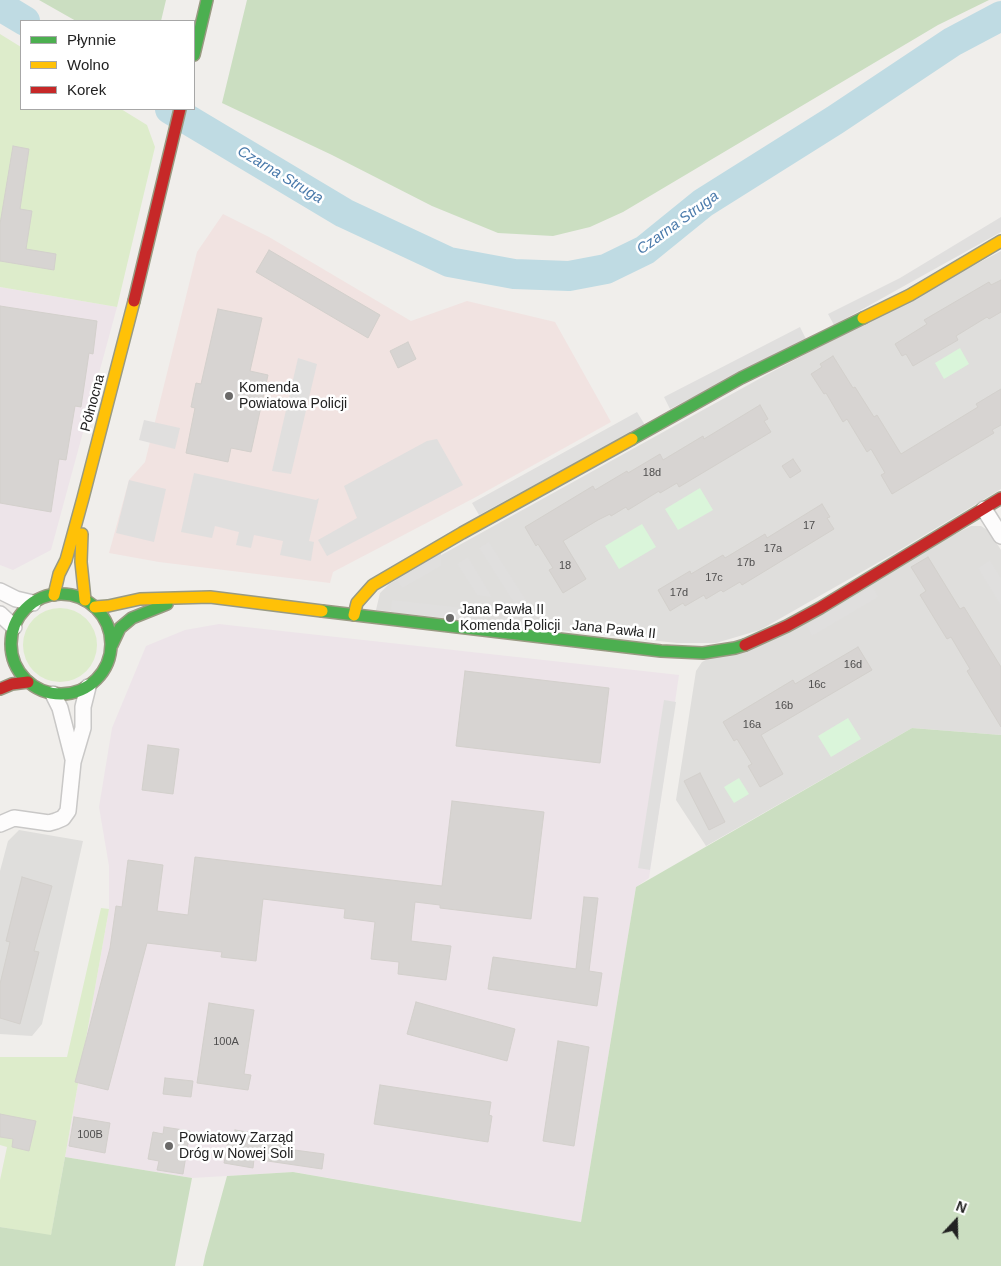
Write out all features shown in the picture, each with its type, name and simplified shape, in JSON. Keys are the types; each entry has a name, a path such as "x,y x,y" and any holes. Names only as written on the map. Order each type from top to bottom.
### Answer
{"street":[{"path":"195,51 207,0"},
{"name":"Północna","path":"83,498 131,315 180,110"},
{"path":"354,615 357,603 373,585 462,532 741,378 896,302 1001,242"},
{"path":"54,595 83,498"},
{"path":"83,498 81,562 85,600"},
{"name":"Jana Pawła II","path":"95,607 140,599 210,597 354,615 703,653 735,648 787,626 1001,498"},
{"path":"984,509 1001,536"},
{"path":"0,591 16,599 32,603"},
{"path":"54,595 75,596 85,600 95,607 104,618 110,631 112,645 109,662 100,676 88,687 77,692 65,695 40,690 28,682 14,662 11,649 14,627 32,603 43,598 54,595"},
{"name":"Jana Pawła II","path":"112,645 120,628 132,618 186,598"},
{"path":"0,614 14,627"},
{"path":"0,663 11,649"},
{"path":"0,688 28,682"},
{"path":"0,824 14,818 50,823 62,818 68,811 73,762 83,728 83,707 88,687"},
{"path":"53,694 60,708 66,728 73,762"}],"shaded area":[{"path":"223,214 269,237 411,321 467,301 555,322 611,422 476,497 333,572 330,583 159,562 109,553 129,480 145,462 197,252"},
{"path":"1001,217 1001,232 834,325 828,314 900,278"},
{"path":"1001,251 1001,489 893,554 760,630 716,643 677,643 376,610 380,593 389,584 768,374"},
{"path":"0,287 117,307 51,550 13,570 0,565"},
{"path":"800,327 806,339 670,409 664,397"},
{"path":"298,358 317,364 291,474 272,471"},
{"path":"637,412 645,425 479,515 472,503"},
{"path":"144,420 180,428 175,449 139,440"},
{"path":"437,439 463,485 327,556 318,540 357,518 344,486 427,441"},
{"path":"194,473 316,500 319,498 309,541 314,542 311,561 280,555 283,541 254,535 251,548 236,545 239,532 215,526 212,538 181,532"},
{"path":"129,480 166,489 154,542 116,533"},
{"path":"971,526 981,526 989,531 1001,550 1001,735 912,728 706,846 676,800 696,671 702,662"},
{"path":"489,542 526,600 516,606 479,548"},
{"path":"441,553 441,566 402,588 395,578"},
{"path":"468,557 492,597 477,595 457,564"},
{"path":"990,560 1001,578 1001,606 978,568"},
{"path":"873,586 878,597 812,636 806,625"},
{"path":"392,600 472,609 471,621 391,612"},
{"path":"219,624 679,675 649,878 636,887 581,1222 294,1172 192,1178 65,1157 109,909 109,866 99,807 112,728 146,646 185,630"},
{"path":"664,700 676,702 650,870 638,868"},
{"path":"19,830 83,841 42,1024 32,1036 0,1034 0,871 8,841"}],"green space":[{"path":"39,0 166,0 161,20 74,20"},
{"path":"247,0 989,0 938,25 623,212 590,227 553,236 498,233 432,206 332,155 222,103"},
{"path":"0,34 20,46 20,110 123,110 147,125 155,147 117,307 0,287"},
{"path":"960,348 969,364 944,379 935,363"},
{"path":"700,488 713,510 678,530 665,509"},
{"path":"642,524 656,547 619,569 605,546"},
{"path":"60,608 74,611 86,619 94,631 97,645 94,659 86,671 74,679 60,682 46,679 34,671 26,659 23,645 26,631 34,619 46,611"},
{"path":"848,718 861,739 831,757 818,736"},
{"path":"912,728 1001,735 1001,1266 203,1266 227,1176 293,1172 581,1222 636,887"},
{"path":"739,778 749,794 734,803 724,787"},
{"path":"101,908 109,909 51,1236 0,1227 0,1180 7,1147 0,1145 0,1057 67,1057"},
{"path":"65,1157 192,1178 175,1266 0,1266 0,1227 51,1235"}],"building":[{"path":"13,146 29,149 20,209 32,211 26,249 56,254 54,270 0,261 0,224"},
{"path":"269,250 380,315 368,338 256,272"},
{"path":"1001,280 1001,312 989,319 987,317 956,336 958,340 913,366 906,354 902,356 895,344 927,324 924,320 989,282 991,285"},
{"path":"0,306 97,321 93,354 89,353 81,407 75,406 66,460 59,459 51,512 0,503"},
{"name":"Komenda Powiatowa Policji","path":"218,309 262,318 250,371 268,375 251,452 231,448 228,462 186,453 195,408 191,407 196,383 201,384"},
{"path":"408,342 416,359 398,368 390,351"},
{"path":"833,356 874,417 877,415 901,454 978,407 976,404 1001,389 1001,425 992,430 994,433 892,494 881,475 885,473 871,449 867,452 847,419 843,422 826,393 824,394 811,374 822,367 820,364"},
{"path":"760,405 768,419 764,421 771,432 679,487 677,483 660,493 659,491 628,510 626,507 611,516 610,514 563,541 586,579 563,593 549,570 553,568 538,544 536,546 525,527 593,486 595,490 660,454 663,460 703,436 704,439"},
{"path":"793,459 801,471 790,478 782,466"},
{"path":"822,504 830,517 827,518 834,529 742,585 740,582 706,599 704,595 685,606 683,603 670,611 658,590 690,571 691,574 723,555 725,558 765,534 767,538"},
{"path":"928,557 960,609 964,607 1001,667 1001,727 967,671 970,669 951,637 947,639 920,595 926,591 911,567"},
{"path":"858,647 872,670 761,735 783,774 760,787 748,766 752,764 737,739 734,741 723,722 793,680 795,684"},
{"path":"465,671 609,688 600,763 456,746"},
{"path":"148,745 179,749 173,794 142,790"},
{"path":"700,773 725,822 709,830 684,781"},
{"path":"452,801 544,812 531,919 440,908 440,905 415,902 411,941 451,946 446,980 398,974 399,962 371,959 375,922 344,918 345,909 263,899 256,961 221,957 222,952 147,943 108,1090 75,1082 110,948 116,906 122,907 128,860 163,865 157,911 188,915 195,857 442,886"},
{"path":"22,877 52,886 34,951 39,952 20,1024 0,1018 0,984 10,942 6,941"},
{"path":"584,897 598,898 589,971 602,973 597,1006 488,989 493,957 576,969"},
{"path":"416,1002 515,1029 507,1061 407,1034"},
{"path":"209,1003 254,1010 244,1074 251,1075 248,1090 197,1083"},
{"path":"558,1041 589,1047 574,1146 543,1141"},
{"path":"165,1078 193,1081 191,1097 163,1094"},
{"path":"380,1085 491,1102 489,1115 492,1116 488,1142 374,1124"},
{"path":"0,1114 36,1121 29,1151 12,1147 13,1139 0,1137"},
{"path":"74,1117 110,1123 105,1153 69,1146"},
{"name":"Powiatowy Zarząd Dróg w Nowej Soli","path":"164,1127 190,1131 183,1174 157,1170 159,1161 148,1159 153,1132 163,1134"},
{"path":"235,1130 289,1139 287,1149 324,1154 322,1169 254,1159 253,1168 224,1163 228,1141 233,1142"}],"waterway":[{"name":"Czarna Struga","path":"0,6 23,20"},
{"name":"Czarna Struga","path":"172,110 344,213 449,262 514,274 569,276 606,269 645,250 703,203 835,120 952,42 1001,16"}],"traffic: fast":[{"path":"195,51 207,0"},
{"path":"632,439 741,378 863,318"},
{"path":"61,594 71,595 89,602 103,616 110,634 111,644 110,654 103,672 89,686 71,693 61,694 51,693 33,686 19,672 12,654 11,644 12,634 19,616 33,602 51,595 61,594"},
{"path":"112,645 120,628 132,618 167,604"},
{"path":"322,611 661,651 703,653 745,645"}],"traffic: slow":[{"path":"863,318 910,295 1001,241"},
{"path":"54,595 83,498 134,301"},
{"path":"354,615 357,603 373,585 462,533 632,439"},
{"path":"82,534 81,562 85,600"},
{"path":"95,607 140,599 210,597 322,611"}],"traffic: jam":[{"path":"134,301 180,110"},
{"path":"745,645 787,626 820,608 1001,498"},
{"path":"0,689 12,684 28,682"}],"place":[{"name":"Komenda Powiatowa Policji","path":"229,396"},
{"name":"Jana Pawła II Komenda Policji","path":"450,618"},
{"name":"Powiatowy Zarząd Dróg w Nowej Soli","path":"169,1146"}]}
